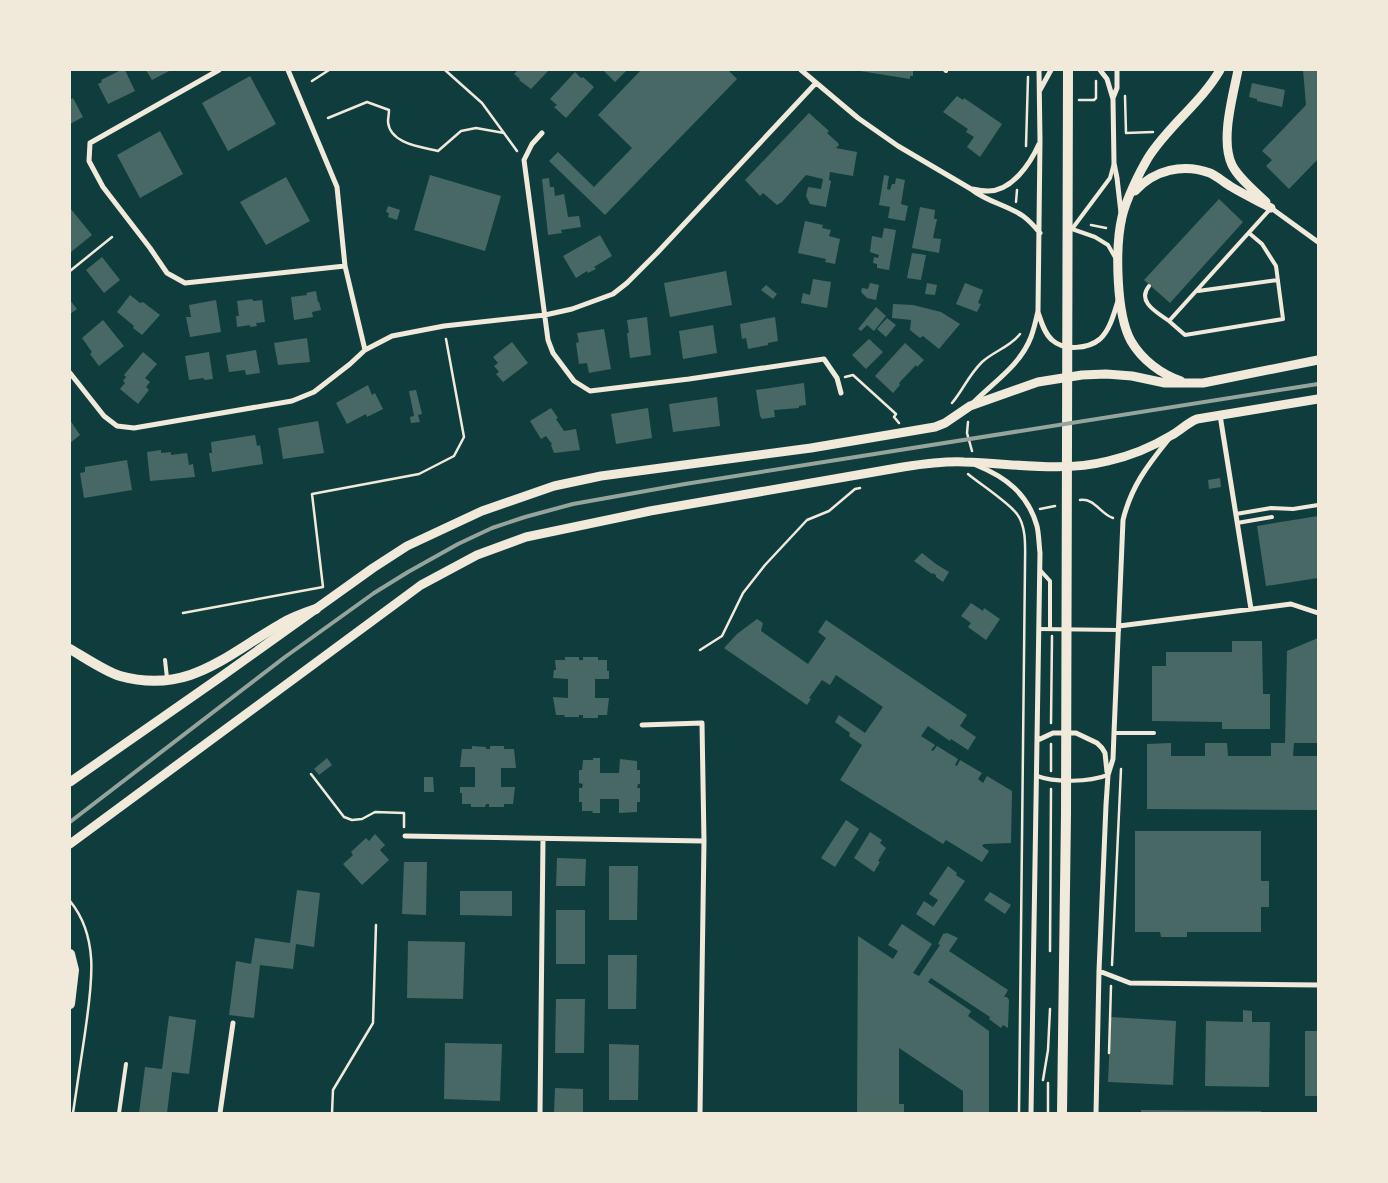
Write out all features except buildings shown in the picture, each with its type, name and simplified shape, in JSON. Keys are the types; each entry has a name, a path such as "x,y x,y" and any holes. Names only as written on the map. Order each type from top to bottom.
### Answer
{"main road":[{"path":"1062,1113 1066,814 1068,70"},
{"path":"70,649 118,676 148,682 182,679 211,667 282,623 316,609"},
{"path":"70,954 74,970 70,1004"}],"street":[{"path":"218,70 90,143 89,161 103,186 167,273 185,283 345,266"},
{"path":"288,70 337,187 345,266 365,350"},
{"path":"801,70 858,118 898,146 980,196 1022,215 1040,233"},
{"path":"70,782 373,568 407,546 482,510 546,489 601,476 811,448 935,427 945,423 970,406 1008,371 1021,354 1031,338 1038,311 1040,233 1039,70"},
{"path":"1039,93 1051,70"},
{"path":"1113,99 1117,70"},
{"path":"1122,218 1138,176 1157,145 1200,98 1214,81 1220,70"},
{"path":"1238,70 1228,122 1228,144 1232,165 1272,208"},
{"path":"1098,72 1107,79 1113,99 1114,163 1122,218 1118,263 1120,297 1130,340 1141,355 1166,376 1188,383"},
{"path":"70,373 104,416 117,426 134,428 292,401 314,392 365,350 392,336 444,326 572,309 613,294 627,283 816,84"},
{"path":"542,132 532,144 524,160 548,340 553,353 574,381 590,391 689,379 824,359 837,378 841,393"},
{"path":"971,189 989,191 998,189 1014,180 1032,159 1040,141"},
{"path":"1131,195 1145,182 1160,174 1174,168 1190,168 1212,174 1228,185 1272,208 1318,242"},
{"path":"1038,311 1044,329 1052,341 1064,346 1080,347 1090,345 1100,339 1113,318 1120,297"},
{"path":"970,406 1038,382 1070,377 1106,374 1132,376 1165,383 1188,383 1233,378 1318,360"},
{"path":"70,844 421,585 477,555 526,537 650,510 903,466 943,462 969,462 1025,467 1076,466 1120,458 1139,451 1172,435 1189,422 1220,414 1318,399"},
{"path":"1220,414 1251,609"},
{"path":"1108,775 1112,759 1114,733 1125,509 1134,486 1172,435"},
{"path":"969,462 997,474 1025,500 1038,528 1040,570 1038,740 1031,1113"},
{"path":"1119,628 1291,604 1318,613"},
{"path":"642,725 702,723 704,841 700,1113"},
{"path":"1038,740 1053,733 1076,733 1097,744 1105,753 1108,775 1096,1113"},
{"path":"405,836 704,841"},
{"path":"540,1113 542,839"},
{"path":"1100,971 1130,983 1318,985"},
{"path":"220,1113 233,1023"}],"lane":[{"path":"1071,334 1073,80"},
{"path":"1072,229 1110,178 1114,163"},
{"path":"1169,321 1272,208"},
{"path":"1072,229 1095,237 1108,245 1118,263"},
{"path":"1149,286 1144,298 1146,303 1185,335 1283,319 1276,266 1262,244 1249,233"},
{"path":"1197,292 1278,280"},
{"path":"1236,514 1271,508 1294,509 1318,505"},
{"path":"1237,523 1272,517"},
{"path":"1040,570 1050,581 1050,629"},
{"path":"1039,629 1119,628"},
{"path":"165,660 167,680"},
{"path":"1114,733 1154,733"},
{"path":"1037,776 1046,780 1096,780 1108,775"},
{"path":"119,1113 126,1064"}],"path":[{"path":"312,81 329,70"},
{"path":"445,70 482,103 524,160"},
{"path":"1026,149 1028,70"},
{"path":"1073,100 1094,100 1096,98 1098,72"},
{"path":"1125,90 1126,133 1154,132"},
{"path":"328,118 367,102 389,110 388,124 396,137 407,143 438,151 461,131 476,128 504,133"},
{"path":"1016,204 1018,185"},
{"path":"1084,222 1106,228"},
{"path":"70,271 112,237"},
{"path":"947,408 959,395 964,383 972,372 990,355 1013,343 1022,333"},
{"path":"182,613 323,587 312,494 419,474 454,456 464,437 446,339"},
{"path":"837,378 853,375 896,414 894,417 899,423 906,422"},
{"path":"968,416 967,433 972,452"},
{"path":"966,472 1017,514 1022,525 1024,538 1019,1113"},
{"path":"846,490 864,487"},
{"path":"700,650 722,636 743,593 764,566 807,520 829,511 855,489"},
{"path":"1112,957 1122,760"},
{"path":"311,774 344,817 352,820 362,819 375,812 404,813 405,836"},
{"path":"1050,956 1051,814"},
{"path":"70,901 75,907 87,933 92,970 73,1113"},
{"path":"332,1113 333,1090 373,1023 376,925"},
{"path":"1042,1086 1048,1050 1050,1003"},
{"path":"1048,1083 1048,1113"}],"railway":[{"path":"70,822 285,657 374,593 458,544 492,528 573,504 685,484 1318,384"}]}
